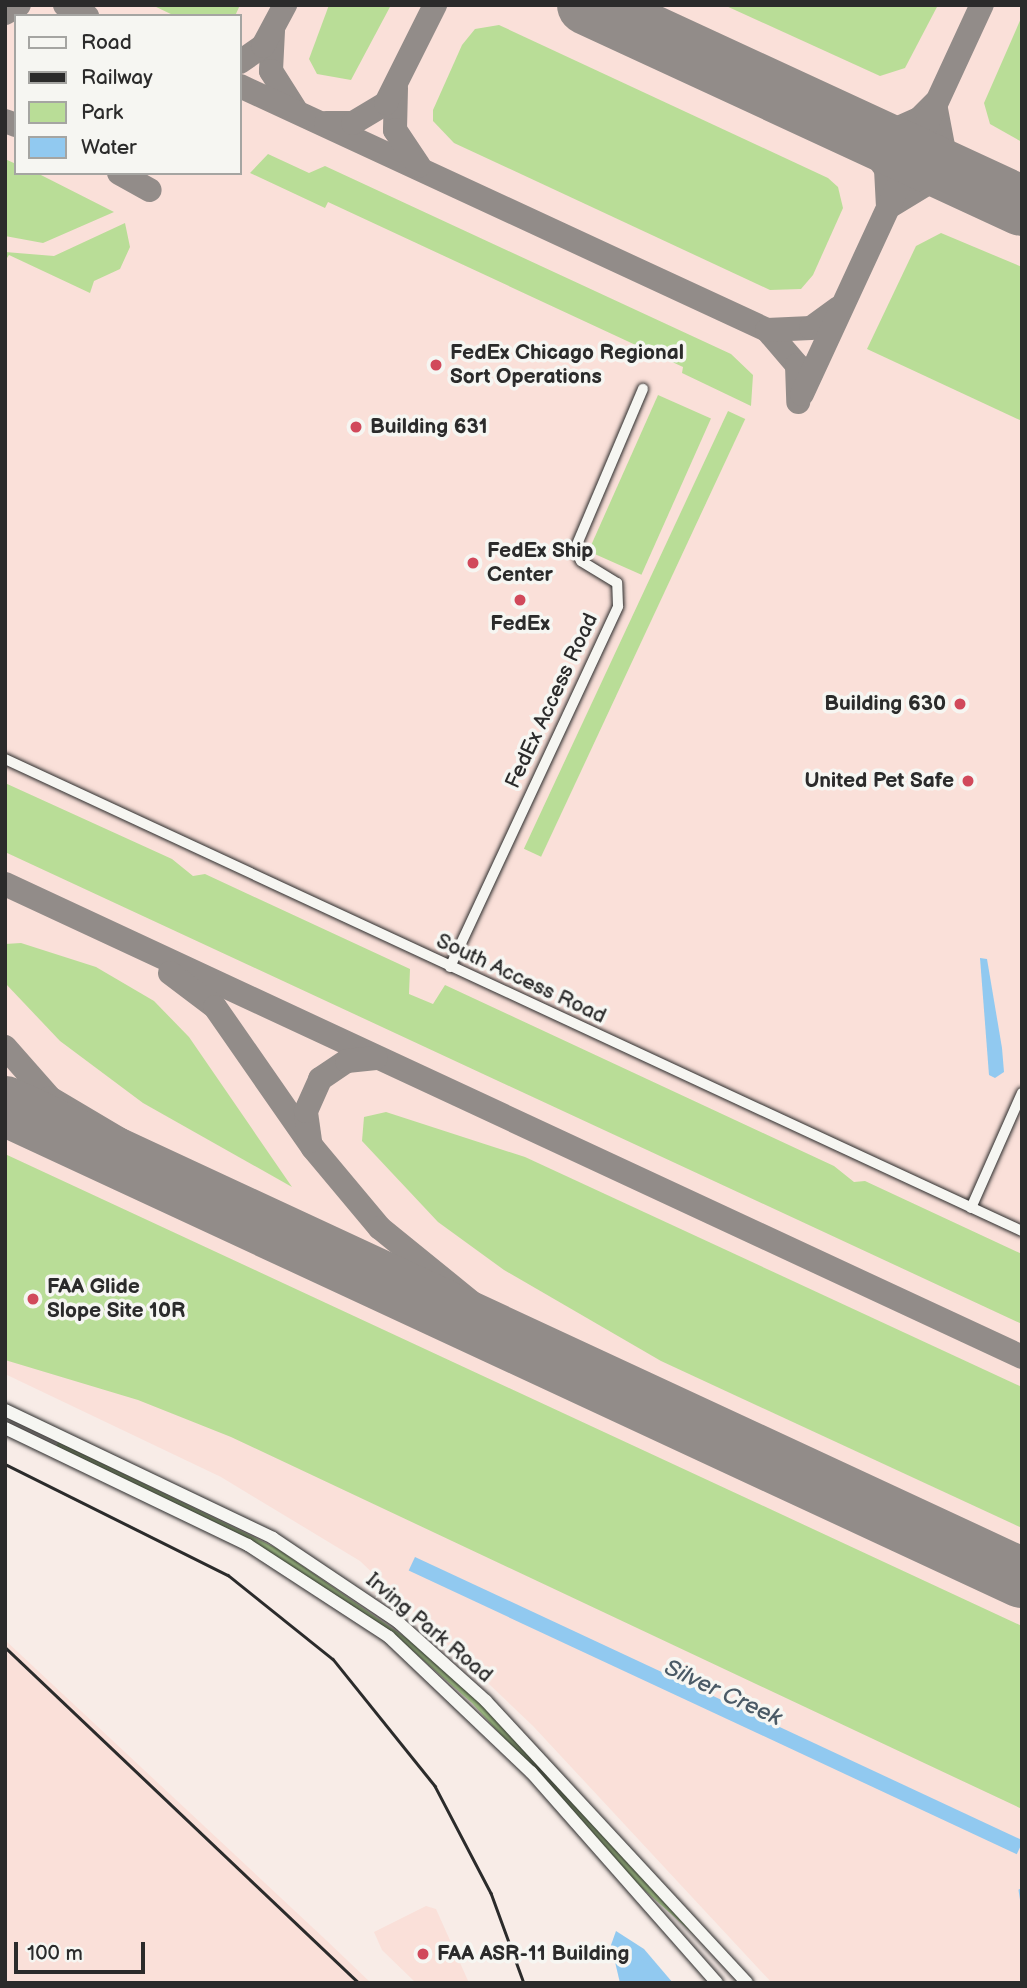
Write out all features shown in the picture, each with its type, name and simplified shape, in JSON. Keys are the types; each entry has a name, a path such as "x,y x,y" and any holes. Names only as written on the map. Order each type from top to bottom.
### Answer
{"main road":[{"name":"Irving Park Road","path":"5,1410 273,1538 398,1622 494,1709 747,1983"},
{"name":"Irving Park Road","path":"5,1428 248,1545 389,1637 531,1772 717,1983"}],"street":[{"name":"FedEx Access Road","path":"450,967 618,606 617,583 581,561 575,549 643,389"},
{"name":"South Access Road","path":"5,759 1022,1231"},
{"path":"971,1208 1022,1093"}],"shaded area":[{"path":"5,5 1022,5 1022,1983 772,1983 533,1726 360,1561 221,1477 5,1374"},
{"path":"5,1640 326,1940 371,1983 5,1983"},
{"path":"426,1906 436,1909 469,1983 416,1983 382,1950 374,1932"}],"green space":[{"path":"152,5 240,5 236,14 171,14"},
{"path":"329,5 391,5 351,80 317,74 309,59"},
{"path":"724,5 938,5 905,68 880,76"},
{"path":"1022,16 1022,142 990,124 984,103"},
{"path":"499,25 828,178 838,187 843,208 813,275 801,289 770,290 454,143 433,121 433,110 462,45 475,29"},
{"path":"268,154 309,173 325,166 731,354 753,375 751,406 682,373 683,367 328,202 325,208 250,173"},
{"path":"5,159 14,163 14,175 41,175 114,212 43,243 5,236"},
{"path":"125,223 130,247 120,269 94,281 90,293 9,255 5,261 5,252 54,256"},
{"path":"941,233 1022,267 1022,421 867,349 916,246"},
{"path":"658,395 711,419 641,575 588,551"},
{"path":"728,411 745,419 541,857 524,849"},
{"path":"5,783 172,859 193,876 205,874 410,969 409,994 433,1004 445,985 834,1166 854,1182 865,1181 1022,1254 1022,1324 5,852"},
{"path":"21,943 96,967 154,1001 189,1037 292,1187 143,1103 60,1041 5,983 5,944"},
{"path":"386,1112 525,1157 1022,1387 1022,1528 661,1361 504,1270 438,1222 362,1141 364,1117"},
{"path":"5,1154 1022,1626 1022,1809 231,1437 138,1400 5,1360"},
{"path":"58,1442 278,1549 409,1640 491,1713 699,1939 631,1878 472,1703 389,1630 245,1537 56,1447"}],"water":[{"path":"980,958 987,959 1002,1048 1004,1072 995,1078 989,1075"},
{"path":"415,1557 1022,1840 1017,1854 409,1571"},
{"path":"616,1931 644,1949 673,1983 620,1983 611,1945"}],"waterway":[{"path":"1020,1890 1022,1902"}],"taxiway":[{"path":"5,13 19,5"},
{"path":"65,5 83,14"},
{"path":"242,61 263,46 285,5"},
{"path":"326,123 353,123 386,103 435,5"},
{"path":"802,394 982,5"},
{"path":"273,31 271,71 295,109"},
{"path":"242,87 767,330 797,365 798,402"},
{"path":"396,88 395,130 419,166"},
{"path":"858,131 894,130 919,119 935,103"},
{"path":"936,109 945,156 965,180"},
{"path":"5,121 14,124"},
{"path":"858,131 886,169 888,204"},
{"path":"123,175 150,190"},
{"path":"892,205 935,179 965,180"},
{"path":"767,330 811,328 839,308"},
{"path":"5,884 1022,1357"},
{"path":"170,973 215,1007 313,1148 380,1228 482,1311 657,1409"},
{"path":"5,1047 50,1098 276,1232"},
{"path":"310,1141 306,1111 320,1079 347,1061 376,1058"}],"runway":[{"path":"587,5 1022,206"},
{"path":"5,1106 1022,1578"}],"railway":[{"path":"5,1464 228,1575 333,1659 435,1786 491,1893 524,1983"},
{"path":"5,1647 359,1983"}],"place":[{"name":"FedEx Chicago Regional Sort Operations","path":"436,365"},
{"name":"Building 631","path":"356,427"},
{"name":"FedEx Ship Center","path":"473,563"},
{"name":"FedEx","path":"520,600"},
{"name":"Building 630","path":"960,704"},
{"name":"United Pet Safe","path":"968,781"},
{"name":"FAA Glide Slope Site 10R","path":"33,1299"},
{"name":"FAA ASR-11 Building","path":"423,1954"}],"water label":[{"name":"Silver Creek","path":"723,1693"}]}
